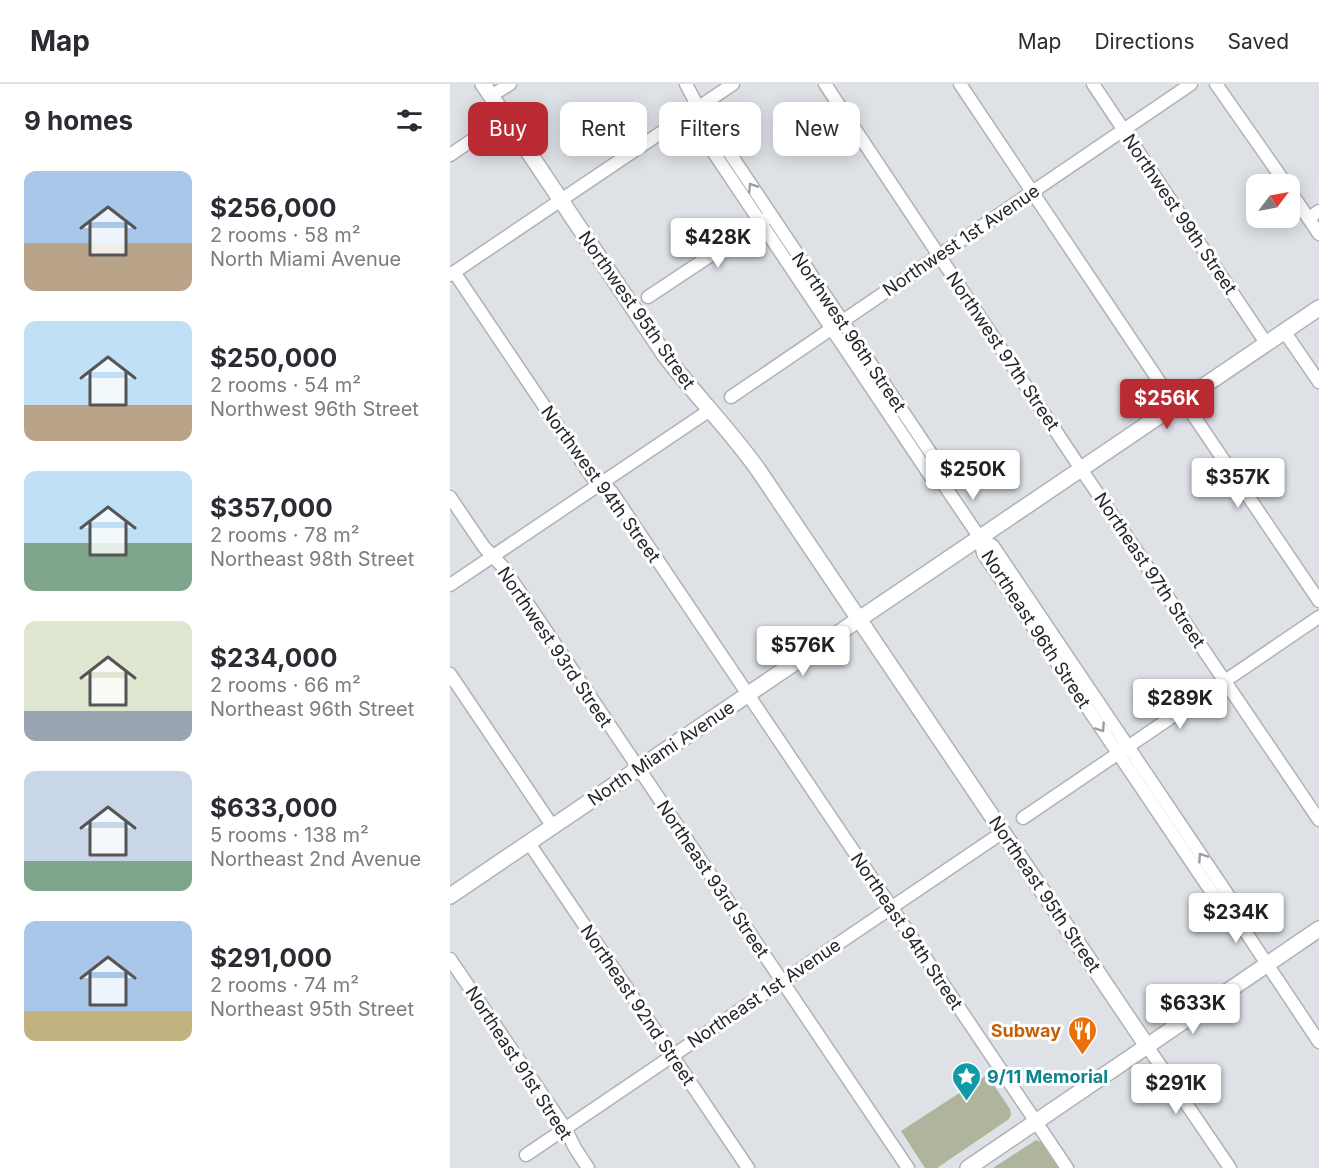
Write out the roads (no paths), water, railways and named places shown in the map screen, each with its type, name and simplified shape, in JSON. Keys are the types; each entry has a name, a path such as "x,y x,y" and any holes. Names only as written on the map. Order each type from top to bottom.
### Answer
{"main road":[{"name":"Northwest 95th Street","path":"487,90 664,354 754,465 859,619"},
{"name":"North Miami Avenue","path":"450,896 1319,308"},
{"name":"Northeast 95th Street","path":"859,619 1147,1046"},
{"path":"968,1168 1319,929"}],"street":[{"path":"487,90 510,84"},
{"path":"686,84 695,102"},
{"path":"706,102 733,84"},
{"name":"Northwest 97th Street","path":"825,84 1081,469"},
{"path":"960,84 1179,403 1319,601"},
{"name":"Northwest 99th Street","path":"1093,84 1266,343"},
{"name":"Northwest 1st Avenue","path":"731,397 1191,84"},
{"path":"1216,84 1279,174"},
{"name":"Northwest 96th Street","path":"766,219 715,131 708,128 705,130 705,138 766,219 837,324 931,477 942,482 980,538"},
{"path":"452,274 659,133"},
{"path":"450,155 468,143"},
{"path":"1300,201 1314,214 1319,234"},
{"path":"648,297 766,219"},
{"name":"Northwest 94th Street","path":"452,274 592,477 611,491 748,694"},
{"path":"1284,331 1319,382"},
{"path":"450,585 710,410"},
{"name":"Northeast 97th Street","path":"1081,469 1319,820"},
{"name":"Northwest 93rd Street","path":"450,497 484,548 503,567 638,769"},
{"name":"Northeast 96th Street","path":"980,538 983,553 1123,750 1219,903 1229,907 1319,1042"},
{"path":"1023,818 1319,617"},
{"path":"450,674 553,826"},
{"name":"Northeast 94th Street","path":"748,694 1067,1168"},
{"name":"Northeast 93rd Street","path":"638,769 908,1168"},
{"name":"Northeast 1st Avenue","path":"526,1155 1003,832"},
{"name":"Northeast 92nd Street","path":"529,843 748,1168"},
{"name":"Northeast 91st Street","path":"450,959 565,1128 574,1148 588,1168"},
{"name":"Northeast 95th Street","path":"1147,1046 1230,1168"}],"place":[{"name":"Subway","path":"1082,1056"},
{"name":"9/11 Memorial","path":"966,1102"}]}
